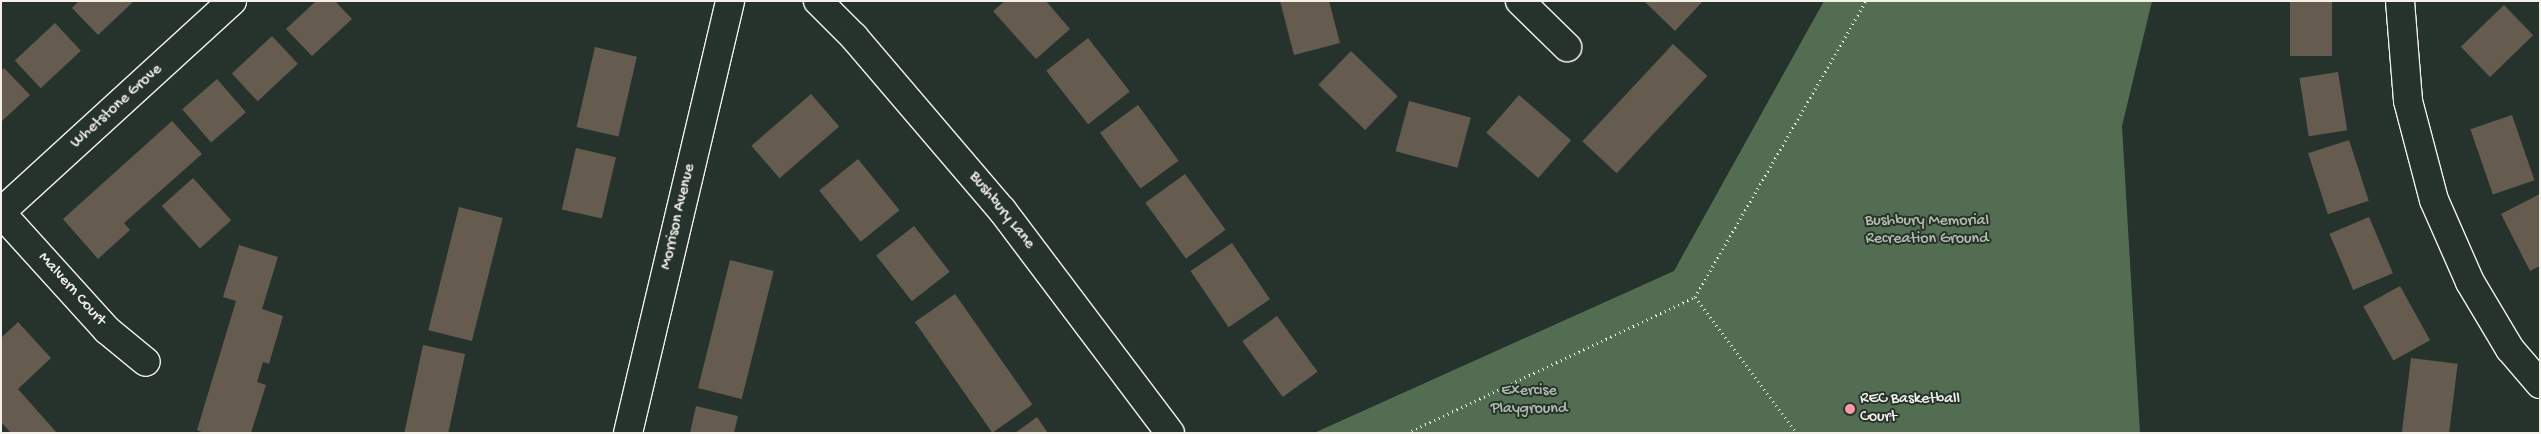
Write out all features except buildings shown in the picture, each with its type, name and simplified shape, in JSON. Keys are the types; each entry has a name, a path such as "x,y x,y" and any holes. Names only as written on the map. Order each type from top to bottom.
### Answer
{"street":[{"name":"Whetstone Grove","path":"1,213 232,1"},
{"name":"Morrison Avenue","path":"628,433 730,1"},
{"name":"Bushbury Lane","path":"818,1 854,37 1002,210 1170,433"},
{"path":"1520,1 1567,46"},
{"path":"2400,1 2408,100 2434,200 2470,282 2510,349 2540,384"},
{"name":"Malvern Court","path":"1,213 107,330 146,362"}],"path":[{"path":"1407,433 1695,297 1866,1"},
{"path":"1695,297 1795,431"}],"green space":[{"name":"Bushbury Memorial Recreation Ground","path":"1824,1 2152,1 2122,126 2140,433 1314,433 1674,271"}],"place":[{"name":"REC Basketball Court","path":"1850,409"}],"park label":[{"name":"Exercise Playground","path":"1529,401"}]}
